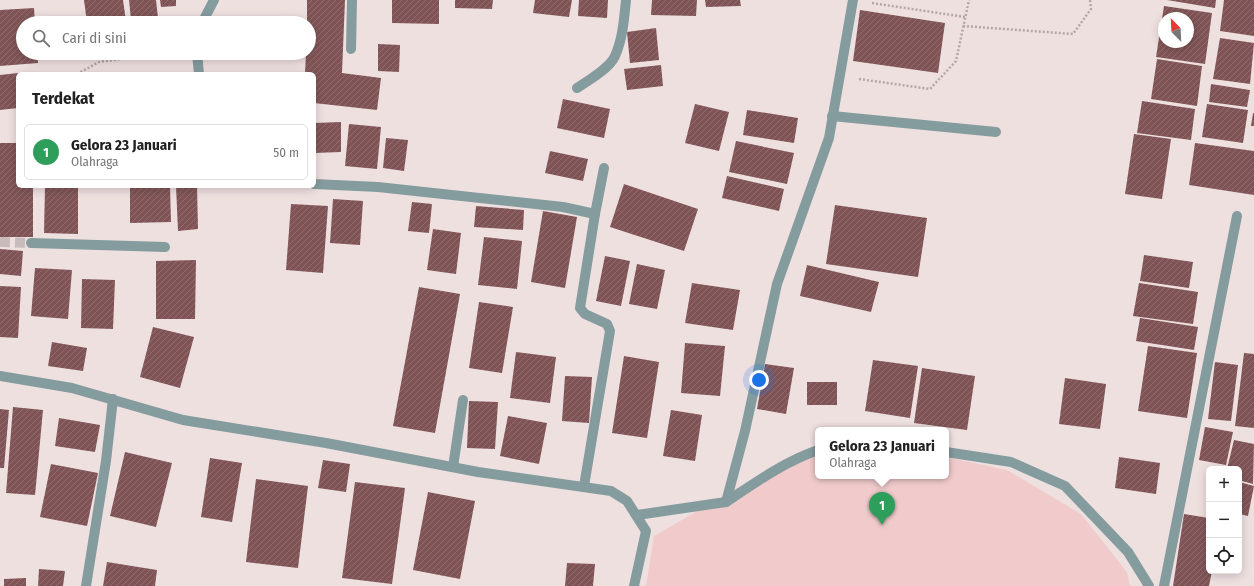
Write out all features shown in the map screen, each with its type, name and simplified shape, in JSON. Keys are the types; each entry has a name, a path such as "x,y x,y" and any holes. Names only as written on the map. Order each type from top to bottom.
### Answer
{"street":[{"path":"206,16 214,0"},
{"path":"351,48 352,0"},
{"path":"577,88 593,78 615,57 623,27 626,0"},
{"path":"726,502 746,423 777,284 829,138 853,0"},
{"path":"198,60 199,72"},
{"path":"832,116 996,132"},
{"path":"584,486 610,331 607,324 586,314 580,308 604,168"},
{"path":"316,184 378,187 564,207 595,214"},
{"path":"1164,586 1238,216"},
{"path":"31,243 165,247"},
{"path":"0,376 72,388 183,420 326,443 453,467 611,491 627,501 637,514 646,531 634,586"},
{"path":"86,586 106,461 113,399"},
{"path":"453,467 463,400"},
{"path":"637,514 726,502 770,472 798,457 815,451"},
{"path":"949,452 1011,462 1065,486 1128,552 1149,586"}],"path":[{"path":"853,0 965,17"},
{"path":"839,76 930,88 956,61 969,0"},
{"path":"963,26 1073,34 1091,9 1090,0"},
{"path":"81,72 99,62 113,60"}],"shaded area":[{"path":"815,449 815,479 949,479 949,458 1007,470 1081,514 1127,572 1130,586 646,586 654,536 803,450"}],"building":[{"path":"84,0 123,0 125,16 86,16"},
{"path":"129,0 156,0 158,16 131,16"},
{"path":"160,0 176,0 176,6 161,7"},
{"path":"307,0 345,0 342,73 381,78 377,110 316,103 316,72 305,72 306,60 316,60 316,16 307,16"},
{"path":"392,0 439,0 439,24 392,23"},
{"path":"455,0 493,0 492,9 455,8"},
{"path":"535,0 572,0 569,17 533,13"},
{"path":"579,0 608,0 607,18 578,16"},
{"path":"652,0 697,0 696,16 651,15"},
{"path":"705,0 740,0 741,6 706,7"},
{"path":"1167,0 1216,0 1215,8"},
{"path":"1224,0 1254,0 1254,36 1220,31"},
{"path":"1164,6 1212,13 1205,64 1156,57 1158,44 1158,48 1194,48 1194,12 1163,12"},
{"path":"34,8 35,16 16,16 16,60 38,60 38,63 0,66 0,10"},
{"path":"860,10 945,23 938,73 853,61"},
{"path":"656,28 659,60 630,63 627,32"},
{"path":"1220,38 1254,43 1250,84 1213,79"},
{"path":"378,44 400,45 399,72 378,71"},
{"path":"1157,59 1202,66 1197,106 1151,99"},
{"path":"661,65 663,86 627,90 624,69"},
{"path":"16,73 16,108 0,110 0,75"},
{"path":"1211,84 1250,90 1247,107 1209,102"},
{"path":"563,99 610,109 604,138 557,128"},
{"path":"1142,101 1195,109 1191,140 1137,133"},
{"path":"695,104 729,112 719,151 685,143"},
{"path":"1207,104 1248,110 1243,143 1202,137"},
{"path":"747,110 798,118 794,143 743,135"},
{"path":"1253,113 1254,126 1251,126"},
{"path":"341,122 341,152 316,153 316,123"},
{"path":"349,124 381,127 377,169 345,166"},
{"path":"1134,134 1171,139 1162,199 1125,194"},
{"path":"386,138 408,140 404,171 383,168"},
{"path":"736,141 794,153 787,184 729,172"},
{"path":"0,143 16,143 16,188 33,188 33,237 0,237"},
{"path":"1195,143 1254,151 1254,195 1189,185"},
{"path":"550,151 588,159 583,181 545,173"},
{"path":"727,176 784,189 779,211 722,198"},
{"path":"624,184 698,209 684,251 610,227"},
{"path":"45,188 78,188 78,234 44,233"},
{"path":"130,188 170,188 171,222 130,223"},
{"path":"176,188 197,188 198,229 178,231"},
{"path":"333,199 363,201 360,245 330,243"},
{"path":"412,202 432,204 429,233 408,231"},
{"path":"291,204 328,206 323,273 286,270"},
{"path":"835,205 927,218 918,277 826,264"},
{"path":"476,206 524,210 523,230 474,227"},
{"path":"543,211 577,217 565,288 531,282"},
{"path":"433,229 461,233 456,274 427,270"},
{"path":"484,237 522,241 517,289 478,285"},
{"path":"0,249 23,251 21,276 0,274"},
{"path":"1144,255 1193,262 1189,288 1140,281"},
{"path":"605,256 630,261 621,306 596,301"},
{"path":"196,260 195,319 156,319 156,261"},
{"path":"637,264 665,270 657,309 629,304"},
{"path":"807,265 879,282 871,312 800,296"},
{"path":"35,268 72,270 68,319 31,316"},
{"path":"82,279 115,280 113,329 81,328"},
{"path":"692,283 740,290 733,330 685,323"},
{"path":"1139,283 1198,292 1193,324 1133,316"},
{"path":"0,286 21,287 18,338 0,337"},
{"path":"419,287 460,294 435,433 393,426"},
{"path":"479,302 513,307 502,373 469,368"},
{"path":"1140,318 1198,327 1194,350 1136,341"},
{"path":"153,327 194,337 180,388 140,377"},
{"path":"52,342 87,348 83,371 48,366"},
{"path":"685,343 725,346 720,396 681,393"},
{"path":"1148,346 1197,353 1187,418 1138,411"},
{"path":"516,352 556,357 550,403 510,398"},
{"path":"1244,353 1254,354 1254,428 1235,426"},
{"path":"624,356 659,362 647,438 612,433"},
{"path":"873,360 918,366 910,418 865,411"},
{"path":"1215,362 1238,365 1231,421 1208,419"},
{"path":"765,364 794,368 786,414 757,409"},
{"path":"922,368 975,376 967,430 914,423"},
{"path":"565,376 592,377 589,423 562,421"},
{"path":"1065,378 1106,384 1100,429 1059,424"},
{"path":"807,382 837,382 837,405 807,405"},
{"path":"469,401 498,402 495,449 467,448"},
{"path":"13,407 43,410 35,495 6,493"},
{"path":"0,409 9,410 4,468 0,468"},
{"path":"671,410 702,415 695,461 663,456"},
{"path":"508,416 547,423 539,464 500,456"},
{"path":"59,418 100,425 95,452 55,446"},
{"path":"1205,427 1233,432 1226,465 1199,460"},
{"path":"1234,440 1254,444 1253,484 1242,481 1242,466 1228,466"},
{"path":"125,452 172,463 156,527 110,516"},
{"path":"1119,457 1160,463 1156,494 1115,488"},
{"path":"210,458 242,463 232,522 201,517"},
{"path":"323,460 350,464 346,492 318,488"},
{"path":"51,464 98,473 87,526 40,517"},
{"path":"256,479 308,486 298,568 246,562"},
{"path":"355,482 405,488 392,584 342,578"},
{"path":"1242,483 1254,486 1248,516 1242,515"},
{"path":"428,492 475,501 460,579 413,570"},
{"path":"1184,514 1206,518 1206,574 1211,574 1209,586 1173,586"},
{"path":"107,562 157,570 155,586 103,586"},
{"path":"567,563 595,564 593,586 565,586"},
{"path":"39,569 65,571 63,586 38,586"},
{"path":"26,578 26,586 4,586 4,579"}],"tunnel":[{"path":"0,242 31,243"}],"place":[{"name":"Gelora 23 Januari","path":"882,525"}]}
